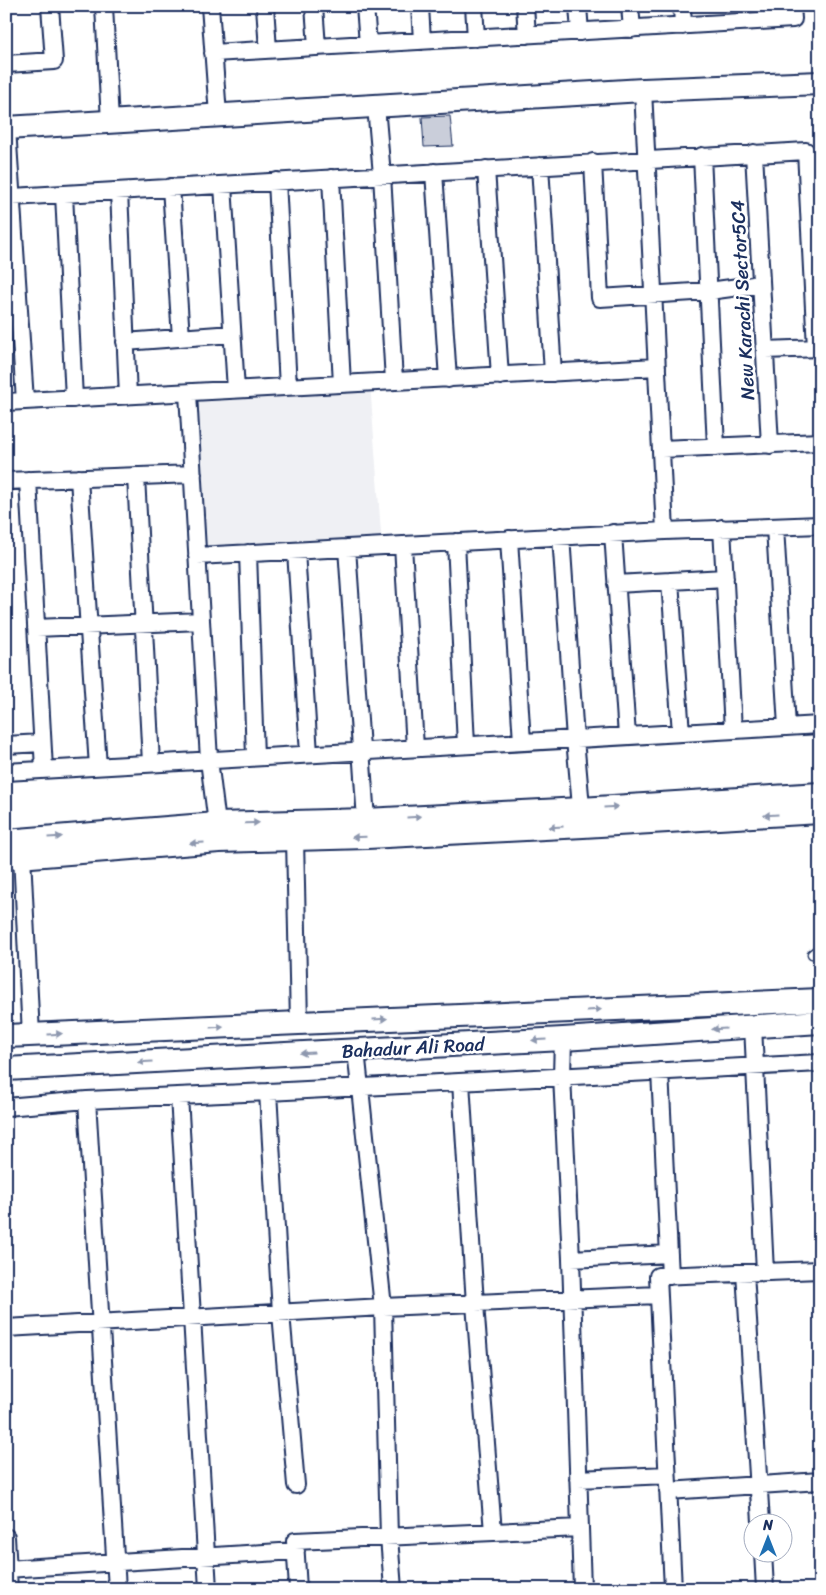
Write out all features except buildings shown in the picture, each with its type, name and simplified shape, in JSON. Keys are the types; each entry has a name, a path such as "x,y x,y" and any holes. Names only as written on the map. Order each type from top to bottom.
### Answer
{"street":[{"path":"6,64 54,62 50,6"},
{"path":"104,6 110,122"},
{"path":"210,6 218,115"},
{"path":"265,6 268,50"},
{"path":"314,6 317,47"},
{"path":"365,6 368,44"},
{"path":"420,6 422,41"},
{"path":"474,6 476,38"},
{"path":"525,6 527,35"},
{"path":"578,6 580,32"},
{"path":"630,6 632,29"},
{"path":"682,6 683,26"},
{"path":"213,54 683,26 736,14 793,19 792,6"},
{"path":"25,401 7,128 643,90 820,83"},
{"path":"643,90 666,530"},
{"path":"376,106 394,382"},
{"path":"12,197 806,151 818,348 765,350"},
{"name":"New Karachi Sector5C4","path":"754,154 770,445"},
{"path":"702,156 716,447"},
{"path":"593,162 600,298 654,296 761,284"},
{"path":"540,166 553,373"},
{"path":"486,169 500,376"},
{"path":"434,172 448,378"},
{"path":"331,178 342,384"},
{"path":"277,181 288,387"},
{"path":"223,184 236,390"},
{"path":"171,188 181,338"},
{"path":"118,191 128,396"},
{"path":"64,194 74,399"},
{"path":"125,342 232,334"},
{"path":"6,402 657,367"},
{"path":"188,393 210,760 217,824"},
{"path":"661,449 820,442"},
{"path":"6,481 193,474"},
{"path":"136,476 151,763"},
{"path":"80,478 98,766"},
{"path":"28,480 44,770"},
{"path":"197,556 666,530 820,525"},
{"path":"775,527 786,727"},
{"path":"722,528 733,730"},
{"path":"613,533 627,736"},
{"path":"561,536 574,739 582,818"},
{"path":"509,539 522,742"},
{"path":"456,542 466,745"},
{"path":"403,545 415,748"},
{"path":"347,548 366,820"},
{"path":"296,551 309,754"},
{"path":"248,553 255,757"},
{"path":"616,584 725,578"},
{"path":"670,581 681,733"},
{"path":"36,628 201,621"},
{"path":"6,772 820,725"},
{"path":"6,744 42,743"},
{"path":"31,1035 14,857 219,841 294,839 582,818 820,794"},
{"path":"6,840 217,824 820,812"},
{"path":"294,839 299,1023"},
{"name":"Bahadur Ali Road","path":"6,1036 820,1000"},
{"name":"Bahadur Ali Road","path":"6,1069 563,1039 820,1022"},
{"path":"753,1026 765,1272"},
{"path":"563,1039 562,1076 571,1259 582,1589"},
{"path":"356,1050 383,1307 392,1589"},
{"path":"6,1107 87,1100 820,1063"},
{"path":"660,1072 670,1276"},
{"path":"461,1082 475,1304 493,1532"},
{"path":"268,1092 282,1313 296,1486"},
{"path":"179,1096 208,1589"},
{"path":"87,1100 117,1589"},
{"path":"571,1259 669,1254"},
{"path":"673,1589 658,1276 820,1270"},
{"path":"745,1273 760,1512"},
{"path":"6,1328 383,1307 658,1295"},
{"path":"578,1479 759,1485 820,1481"},
{"path":"298,1589 295,1541 580,1528"},
{"path":"6,1538 9,1589"},
{"path":"7,1569 296,1552"},
{"path":"764,1562 765,1589"}],"lane":[{"path":"812,954 820,948"}],"shaded area":[{"path":"370,383 382,546 197,556 188,393"}]}
